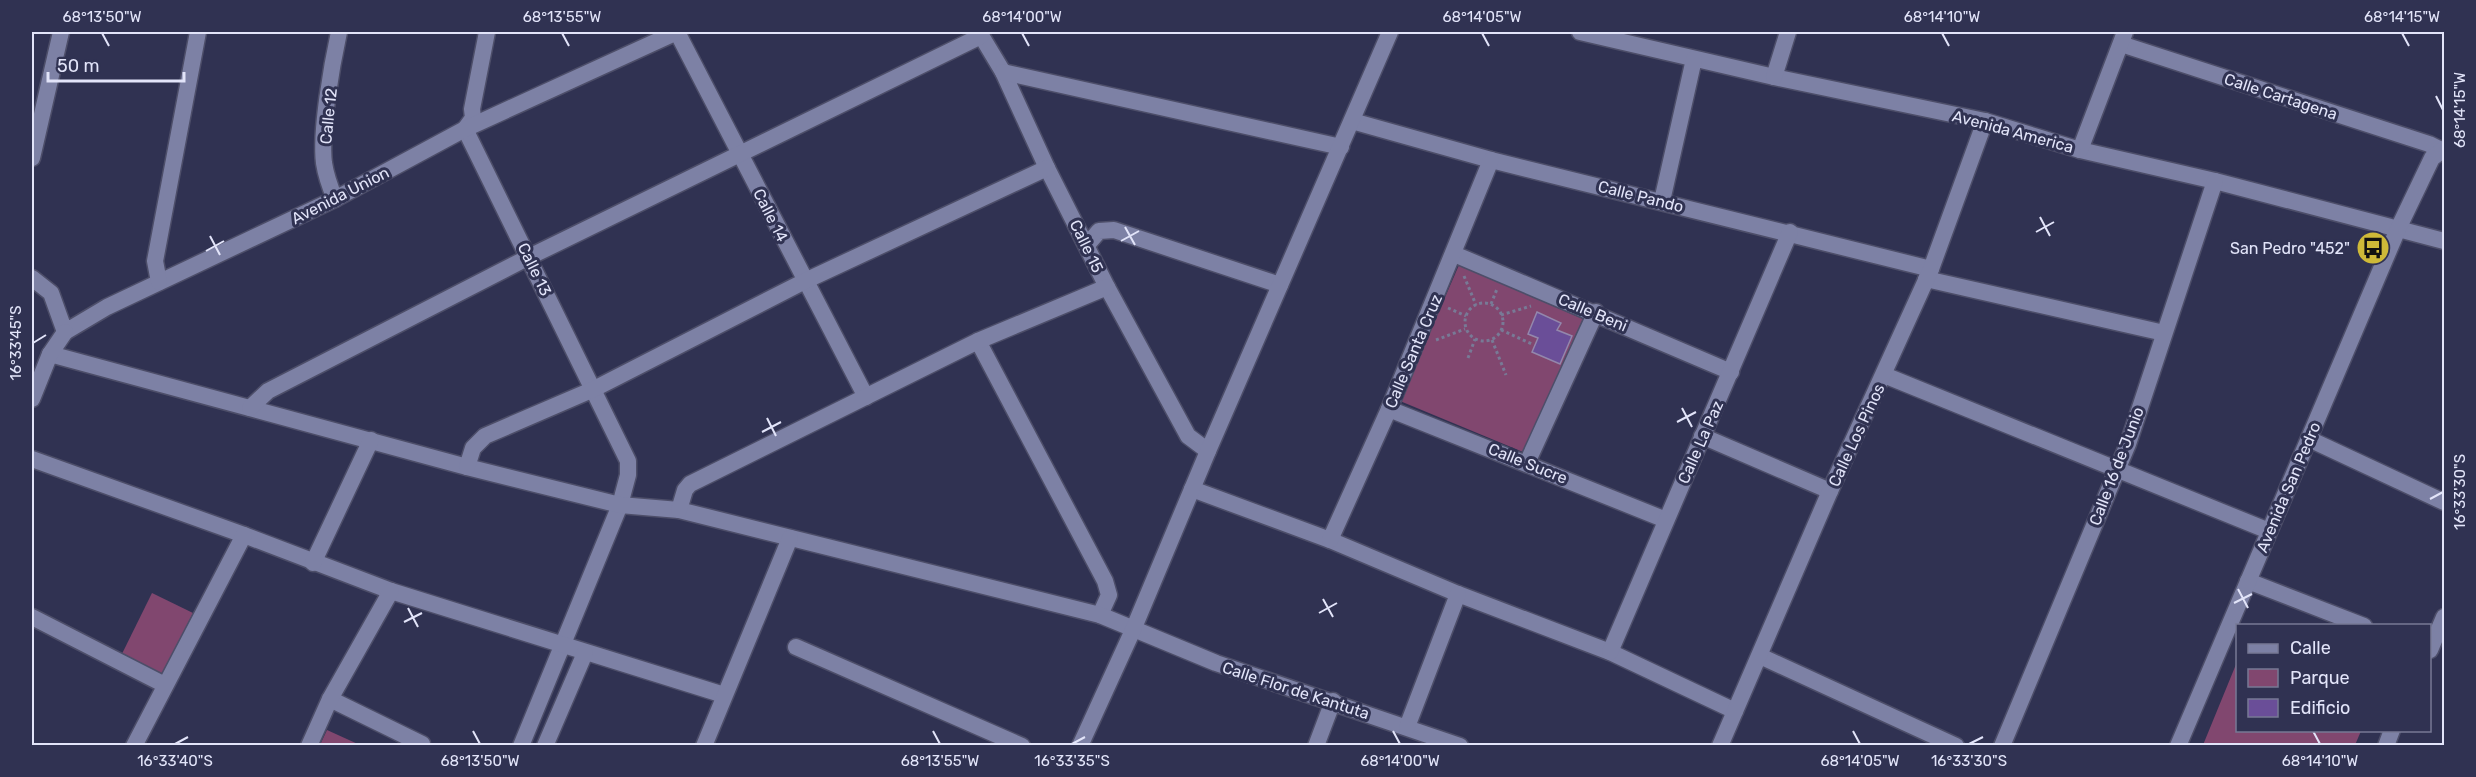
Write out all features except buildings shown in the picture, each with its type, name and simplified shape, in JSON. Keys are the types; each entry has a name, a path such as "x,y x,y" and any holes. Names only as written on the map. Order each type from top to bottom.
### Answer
{"street":[{"path":"32,158 61,32"},
{"path":"159,282 155,261 198,32"},
{"path":"465,129 473,118 472,109 487,32"},
{"name":"Avenida Union","path":"65,332 107,307 335,199 465,129 677,32"},
{"name":"Calle 14","path":"677,32 866,397"},
{"path":"1080,746 1133,630 1390,32"},
{"name":"Avenida America","path":"1580,32 1774,77 1985,121 2080,150 2215,181 2445,241"},
{"path":"1774,77 1788,32"},
{"name":"Calle 12","path":"334,33 324,132 324,160 327,179 335,199"},
{"path":"250,408 268,391 529,257 740,155 980,34"},
{"name":"Calle 15","path":"980,34 1003,72 1047,168 1107,287 1188,436 1208,451"},
{"path":"2080,150 2123,38"},
{"name":"Calle Cartagena","path":"2123,38 2443,150"},
{"path":"1662,201 1694,59"},
{"path":"1003,72 1341,147"},
{"name":"Calle Pando","path":"1352,121 1491,160 1790,232 1929,274 2164,333"},
{"name":"Calle Los Pinos","path":"1720,746 1830,491 1929,274 1985,121"},
{"name":"Calle 13","path":"465,129 628,461 628,475 620,505 521,746"},
{"name":"Avenida San Pedro","path":"2178,746 2398,229 2432,158 2443,150"},
{"name":"Calle Santa Cruz","path":"1330,540 1389,408 1491,160"},
{"path":"467,467 473,448 485,436 594,389 805,281 1047,168"},
{"name":"Calle 16 de Junio","path":"2002,746 2128,444 2215,181"},
{"path":"1087,245 1099,231 1114,230 1281,285"},
{"name":"Calle La Paz","path":"1610,652 1790,232"},
{"name":"Calle Beni","path":"1454,254 1596,312 1731,372"},
{"path":"32,278 51,293 65,332 50,354 32,399"},
{"path":"678,510 685,490 690,484 978,341 1107,287"},
{"path":"1527,463 1596,312"},
{"path":"978,341 1105,581 1109,595 1100,615"},
{"name":"Calle Flor de Kantuta","path":"50,354 467,467 620,505 678,510 1100,615 1216,663 1460,746"},
{"path":"1884,375 2116,471 2269,531"},
{"name":"Calle Sucre","path":"1389,408 1666,520"},
{"path":"1702,436 1830,491"},
{"path":"2308,439 2445,502"},
{"path":"313,563 371,440"},
{"path":"32,459 392,591 724,695"},
{"path":"1192,489 1330,540 1458,594 1610,652 1734,711"},
{"path":"134,746 244,535"},
{"path":"704,746 790,537"},
{"path":"2248,581 2359,624"},
{"path":"309,746 330,699 392,591"},
{"path":"1407,727 1458,594"},
{"path":"32,617 165,685"},
{"path":"2431,648 2445,617"},
{"path":"796,647 1022,746"},
{"path":"2431,650 2445,657"},
{"path":"545,746 585,653"},
{"path":"1760,656 1956,746"},
{"path":"330,699 423,744 422,746"},
{"path":"1316,746 1333,701"},
{"path":"2385,746 2391,732"}],"path":[{"path":"1491,304 1498,286"},
{"path":"1479,304 1491,304 1501,315 1502,330 1492,340 1480,341 1465,328 1466,316 1469,310 1479,304"},
{"path":"1501,315 1538,304"},
{"path":"1445,307 1466,316"},
{"path":"1430,342 1465,328"},
{"path":"1502,330 1532,344"},
{"path":"1468,358 1475,339"},
{"path":"1492,340 1506,375"}],"green space":[{"path":"1459,265 1583,319 1523,452 1400,401"},
{"path":"152,593 193,613 156,688 115,668"},
{"path":"2236,664 2236,732 2361,732 2355,745 2203,745"},
{"path":"327,730 360,745 320,745"}],"place":[{"name":"San Pedro \"452\"","path":"2373,248"}]}
